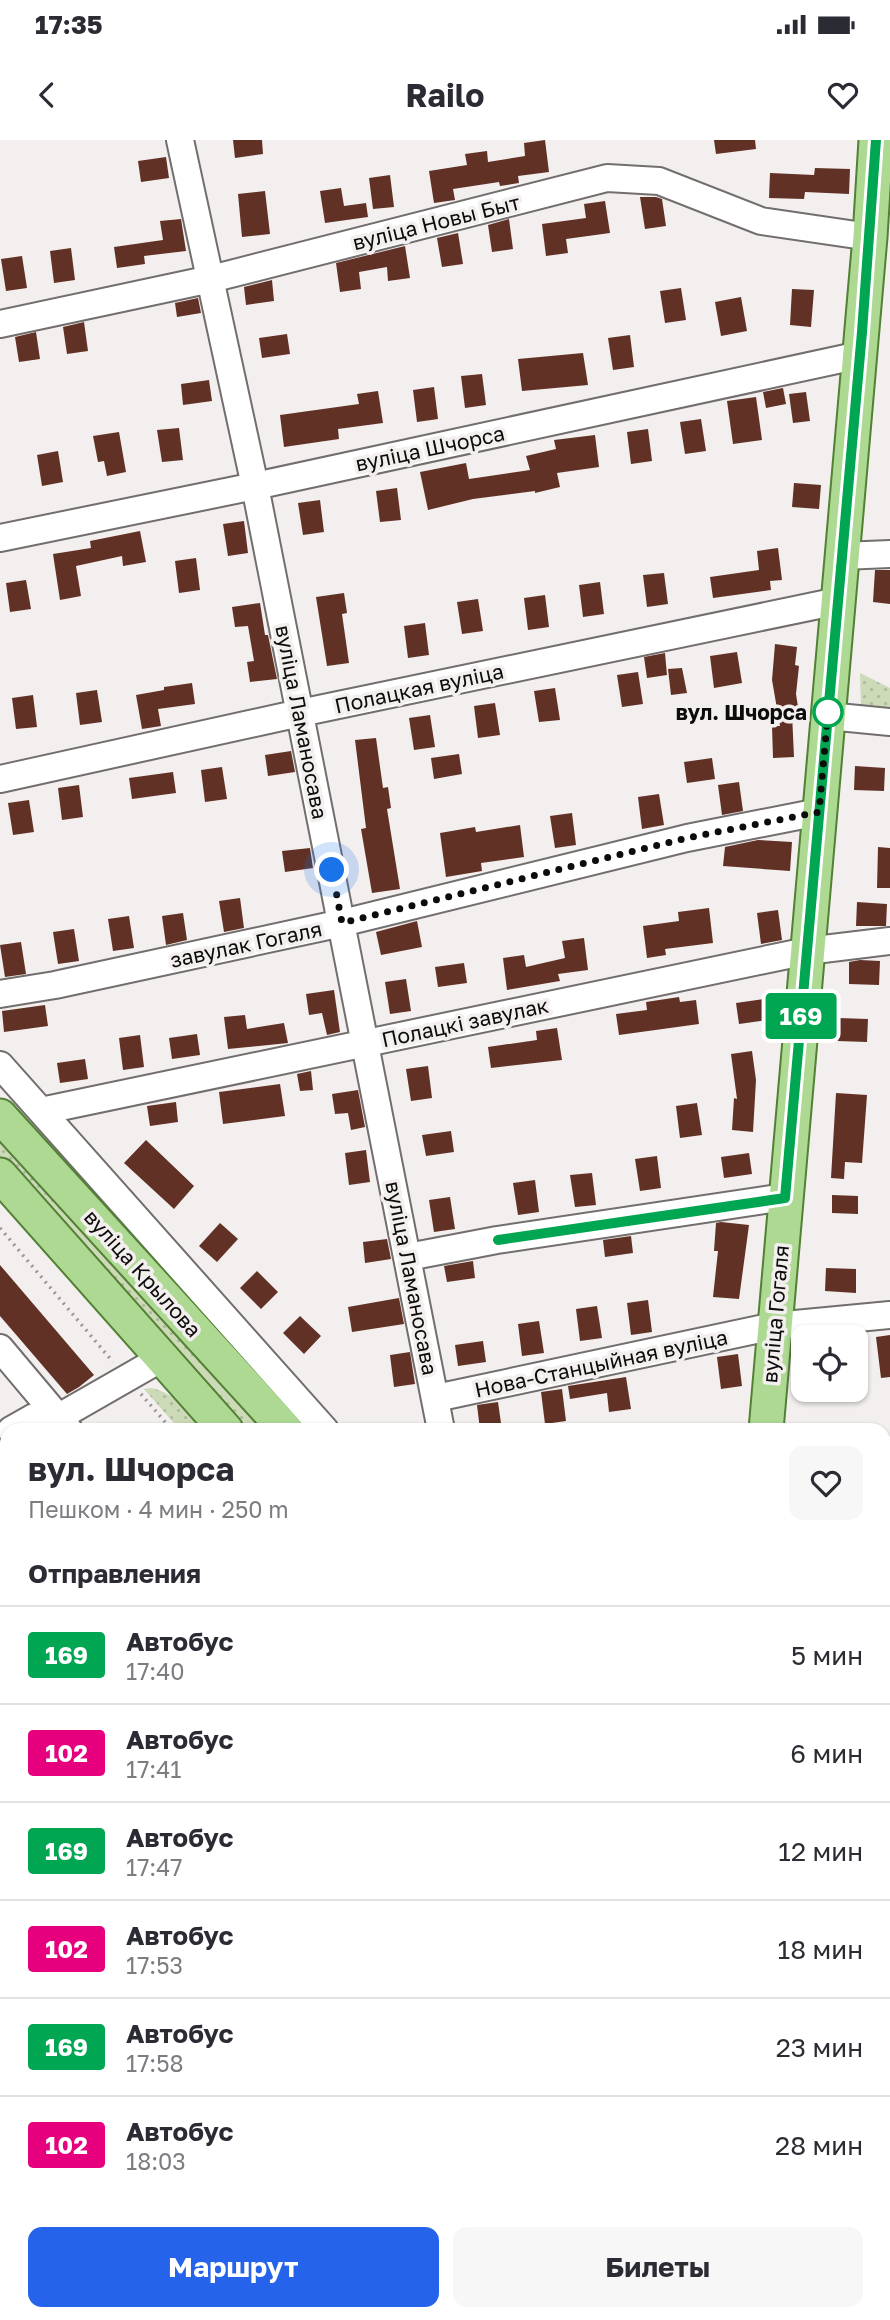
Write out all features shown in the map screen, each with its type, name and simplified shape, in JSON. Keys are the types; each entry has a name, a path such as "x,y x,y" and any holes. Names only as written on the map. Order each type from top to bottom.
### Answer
{"main road":[{"name":"вуліца Гогаля","path":"767,1423 870,237 883,173 876,140"},
{"name":"вуліца Крылова","path":"0,1116 280,1423"},
{"name":"вуліца Крылова","path":"0,1175 220,1423"}],"street":[{"name":"вуліца Ламаносава","path":"180,140 255,486 440,1423"},
{"name":"вуліца Новы Быт","path":"0,324 211,279 607,178 659,181 761,221 870,237"},
{"name":"вуліца Шчорса","path":"0,538 255,486 860,355"},
{"path":"842,556 890,554"},
{"name":"Полацкая вуліца","path":"0,779 300,713 838,601"},
{"path":"828,716 890,722"},
{"name":"завулак Гогаля","path":"0,994 55,985 342,923 687,838 819,812"},
{"name":"Полацкі завулак","path":"41,1111 807,951 890,942"},
{"path":"0,1065 319,1423"},
{"path":"408,1257 498,1240 785,1198"},
{"name":"Нова-Станцыйная вуліца","path":"436,1398 774,1326 890,1315"},
{"path":"0,1348 56,1423"},
{"path":"60,1423 162,1358"},
{"path":"23,1423 34,1417 51,1423"}],"path":[{"path":"0,1228 166,1423"}],"green space":[{"path":"860,673 890,688 890,713 861,709"},
{"path":"0,1134 262,1423 239,1423 0,1158"},
{"path":"151,1388 168,1394 198,1423 174,1423 144,1389"}],"building":[{"path":"233,140 262,140 263,154 235,158"},
{"path":"545,140 549,172 518,176 519,183 500,186 499,182 453,189 455,200 434,203 429,171 467,165 465,154 487,151 488,162 525,156 524,143"},
{"path":"714,140 755,140 756,149 716,154"},
{"path":"166,157 169,178 141,182 138,161"},
{"path":"815,168 850,169 849,194 805,192 804,199 769,198 770,173 814,175"},
{"path":"390,175 394,207 373,209 369,178"},
{"path":"341,188 344,206 366,203 368,217 325,223 320,191"},
{"path":"265,191 270,234 242,237 238,194"},
{"path":"640,197 662,199 666,226 645,229"},
{"path":"605,201 610,233 566,239 568,253 546,256 542,224 586,218 584,204"},
{"path":"181,219 186,251 144,256 145,264 117,268 114,247 163,240 160,221"},
{"path":"509,219 513,249 492,252 488,225"},
{"path":"458,233 463,264 442,267 437,238"},
{"path":"405,246 410,278 388,281 387,267 359,272 361,289 340,292 336,263"},
{"path":"71,248 75,280 54,283 50,251"},
{"path":"22,256 27,288 6,291 1,259"},
{"path":"272,280 274,301 246,305 244,287"},
{"path":"681,288 686,320 665,323 660,291"},
{"path":"792,289 814,290 811,327 790,325"},
{"path":"741,297 747,331 721,336 715,302"},
{"path":"198,298 201,313 177,317 175,303"},
{"path":"84,322 88,351 67,354 63,327"},
{"path":"36,332 40,359 19,362 15,337"},
{"path":"287,334 290,354 262,358 259,338"},
{"path":"630,335 634,367 613,370 608,338"},
{"path":"583,353 588,385 522,391 518,359"},
{"path":"482,374 486,405 465,408 461,376"},
{"path":"209,380 212,401 183,405 181,384"},
{"path":"434,387 438,419 417,422 413,390"},
{"path":"783,388 786,404 766,408 763,392"},
{"path":"378,391 383,423 338,429 339,439 284,447 280,415 359,404 357,394"},
{"path":"806,392 810,421 793,423 789,394"},
{"path":"756,397 762,440 733,444 727,401"},
{"path":"701,419 706,451 685,454 680,422"},
{"path":"179,428 183,460 162,462 157,430"},
{"path":"648,429 652,461 631,464 627,432"},
{"path":"119,432 126,472 107,476 104,461 98,462 93,436"},
{"path":"595,435 599,467 557,473 560,487 535,493 473,499 428,510 420,472 466,463 469,479 530,470 526,456 556,449 554,440"},
{"path":"58,451 63,482 42,486 37,455"},
{"path":"794,483 821,485 819,509 792,507"},
{"path":"397,488 401,520 380,522 376,491"},
{"path":"320,500 324,532 303,535 298,503"},
{"path":"244,521 248,553 228,556 223,524"},
{"path":"140,531 146,562 123,566 122,556 76,566 81,596 60,600 53,554 91,548 90,541"},
{"path":"778,548 782,580 770,581 771,590 713,598 710,577 759,570 757,551"},
{"path":"196,558 200,590 179,593 175,561"},
{"path":"875,570 890,570 890,604 873,602"},
{"path":"664,573 668,604 647,607 643,575"},
{"path":"26,580 31,609 10,612 6,583"},
{"path":"600,582 604,614 583,617 579,585"},
{"path":"344,593 347,613 342,614 349,663 327,666 316,597"},
{"path":"545,595 549,627 528,630 524,598"},
{"path":"478,599 483,631 462,634 457,602"},
{"path":"260,603 265,635 268,635 277,679 250,682 247,662 254,661 248,626 235,627 232,607"},
{"path":"425,623 429,655 408,658 404,626"},
{"path":"775,644 797,647 795,665 799,666 796,694 799,713 792,714 794,757 773,758 772,726 780,726 772,680"},
{"path":"737,652 742,683 714,688 710,656"},
{"path":"665,653 667,675 647,678 644,657"},
{"path":"682,668 687,693 671,695 668,669"},
{"path":"638,672 643,704 622,707 617,675"},
{"path":"192,683 195,704 158,709 161,726 142,729 136,695"},
{"path":"555,688 560,720 539,722 534,691"},
{"path":"97,690 102,722 80,725 76,693"},
{"path":"33,695 37,727 16,729 12,698"},
{"path":"495,703 500,735 478,738 474,706"},
{"path":"430,715 435,747 414,750 409,718"},
{"path":"376,738 383,788 388,787 391,808 387,809 400,889 372,893 361,829 366,828 355,740"},
{"path":"291,751 295,772 268,776 265,755"},
{"path":"459,754 462,774 434,779 431,758"},
{"path":"712,758 715,779 687,783 684,762"},
{"path":"855,766 885,768 884,791 854,790"},
{"path":"222,767 227,799 205,802 201,770"},
{"path":"173,772 176,793 132,799 129,778"},
{"path":"739,782 743,811 722,815 718,785"},
{"path":"79,785 83,817 62,820 58,788"},
{"path":"659,794 664,825 642,829 638,797"},
{"path":"29,800 34,832 13,835 8,803"},
{"path":"572,813 576,845 555,848 550,816"},
{"path":"520,825 524,857 481,863 482,871 446,877 440,833 475,827 476,832"},
{"path":"758,840 792,842 790,871 723,866 725,847"},
{"path":"878,847 890,848 890,888 877,888"},
{"path":"310,848 313,868 285,872 282,851"},
{"path":"240,898 244,928 224,932 219,901"},
{"path":"857,902 887,904 886,926 856,926"},
{"path":"709,908 713,943 665,949 666,955 647,958 643,926 679,921 678,912"},
{"path":"778,910 782,940 761,944 757,913"},
{"path":"183,913 187,940 166,945 162,916"},
{"path":"129,916 134,948 113,951 108,919"},
{"path":"417,921 422,947 381,955 376,932"},
{"path":"74,929 79,961 58,964 53,932"},
{"path":"584,938 588,970 558,974 560,981 507,990 503,958 524,955 526,967 565,958 562,941"},
{"path":"21,942 26,974 5,977 0,945"},
{"path":"880,961 879,985 849,984 849,962"},
{"path":"464,963 467,983 438,987 435,967"},
{"path":"406,979 411,1011 390,1014 385,982"},
{"path":"334,990 340,1032 327,1035 322,1013 309,1015 306,994"},
{"path":"679,997 680,1002 696,1000 699,1024 619,1035 616,1014 647,1010 646,1002"},
{"path":"764,999 767,1020 739,1024 736,1003"},
{"path":"45,1005 48,1026 4,1032 2,1011"},
{"path":"245,1015 247,1029 284,1023 288,1043 228,1049 224,1017"},
{"path":"838,1018 868,1019 867,1042 837,1041"},
{"path":"557,1028 562,1060 491,1068 488,1047 537,1040 536,1031"},
{"path":"197,1034 200,1055 172,1059 169,1038"},
{"path":"140,1035 144,1067 123,1070 119,1038"},
{"path":"752,1051 756,1080 753,1132 732,1130 734,1098 737,1099 731,1054"},
{"path":"85,1059 88,1079 60,1083 57,1063"},
{"path":"428,1066 432,1098 411,1101 406,1069"},
{"path":"311,1071 313,1090 300,1091 297,1074"},
{"path":"280,1084 285,1116 223,1124 219,1092"},
{"path":"358,1090 365,1127 351,1130 348,1113 335,1114 332,1094"},
{"path":"836,1093 867,1095 862,1163 845,1162 844,1179 831,1178"},
{"path":"176,1102 178,1122 150,1126 147,1106"},
{"path":"697,1103 702,1135 680,1138 676,1106"},
{"path":"451,1131 454,1152 426,1156 422,1135"},
{"path":"146,1140 194,1186 174,1209 124,1163"},
{"path":"366,1150 370,1182 349,1185 345,1153"},
{"path":"749,1153 752,1174 724,1178 721,1157"},
{"path":"657,1156 661,1188 640,1191 635,1159"},
{"path":"592,1173 596,1205 575,1207 570,1175"},
{"path":"535,1180 539,1212 518,1215 513,1183"},
{"path":"832,1195 858,1196 858,1214 832,1213"},
{"path":"450,1197 455,1229 434,1232 429,1200"},
{"path":"220,1223 238,1239 217,1262 199,1246"},
{"path":"716,1223 749,1225 739,1299 713,1297 718,1251 714,1251"},
{"path":"631,1236 633,1253 605,1257 603,1240"},
{"path":"387,1239 391,1259 365,1263 363,1242"},
{"path":"473,1261 475,1278 447,1282 444,1266"},
{"path":"0,1265 94,1375 67,1394 0,1316"},
{"path":"826,1268 856,1269 856,1293 825,1291"},
{"path":"257,1271 278,1292 261,1309 240,1288"},
{"path":"399,1298 404,1324 352,1332 348,1307"},
{"path":"648,1300 652,1332 631,1335 627,1303"},
{"path":"597,1306 602,1338 580,1341 576,1309"},
{"path":"300,1316 321,1336 304,1354 283,1333"},
{"path":"539,1321 544,1353 522,1356 518,1324"},
{"path":"890,1335 890,1377 881,1378 876,1337"},
{"path":"483,1341 486,1362 458,1366 455,1345"},
{"path":"410,1352 415,1384 394,1387 390,1355"},
{"path":"738,1354 742,1386 721,1389 717,1357"},
{"path":"626,1377 631,1409 609,1412 607,1393 570,1399 568,1386"},
{"path":"562,1389 566,1421 545,1423 541,1392"},
{"path":"498,1402 501,1423 479,1423 477,1405"}],"bus line":[{"name":"169","path":"498,1240 785,1198 862,332 876,140"}],"place":[{"name":"вул. Шчорса","path":"828,712"}],"route":[{"path":"332,870 342,923 687,838 819,812 828,712"}]}
